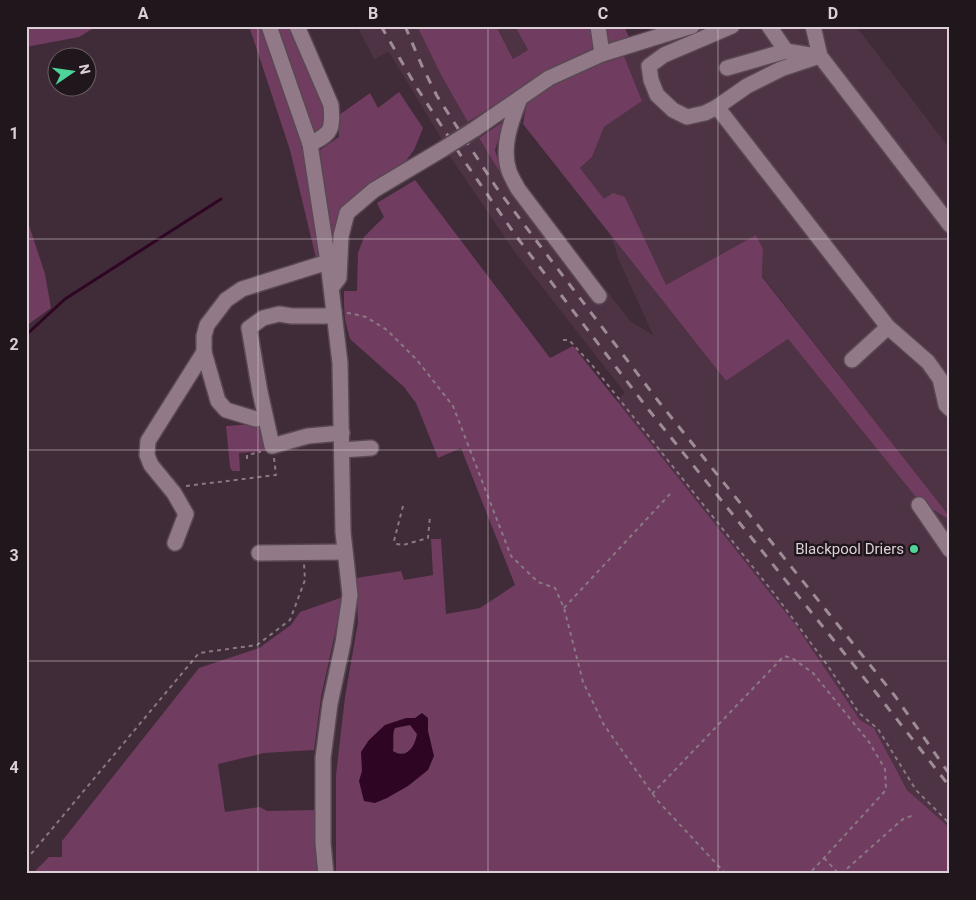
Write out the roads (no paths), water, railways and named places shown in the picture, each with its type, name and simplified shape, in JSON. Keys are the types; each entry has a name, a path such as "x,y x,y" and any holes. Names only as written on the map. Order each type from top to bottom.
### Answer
{"street":[{"path":"269,26 310,144 332,288 340,363 343,532 350,595 343,643 330,704 323,758 326,874"},
{"path":"297,26 332,105 330,132 310,144"},
{"path":"598,26 602,54"},
{"path":"332,288 340,278 341,236 347,213 374,190 476,129 549,78 602,54 692,26"},
{"path":"732,26 664,55 648,66 657,96 673,110 687,117 705,114 747,86 781,68 820,56"},
{"path":"769,26 786,52"},
{"path":"813,26 820,56 950,225"},
{"path":"728,68 786,52 820,56"},
{"path":"520,98 510,125 506,149 509,170 518,189 599,296"},
{"path":"717,107 888,327 928,362 940,379 946,405 950,409"},
{"path":"256,419 226,410 218,401 204,352 204,336 208,324 226,300 242,289 328,262"},
{"path":"334,312 328,316 279,314 263,318 249,328 272,446 308,436 342,433"},
{"path":"852,360 888,327"},
{"path":"175,543 186,514 174,494 150,465 147,455 148,441 204,352"},
{"path":"342,450 372,448"},
{"path":"950,532 919,505 950,550"},
{"path":"259,552 345,552"}],"waterway":[{"path":"26,335 65,299 221,199"}],"railway":[{"path":"381,26 417,88 516,236 648,409 950,787"},
{"path":"405,26 437,96 496,187 659,402 895,696 950,775"}],"place":[{"name":"Blackpool Driers","path":"914,549"}]}
